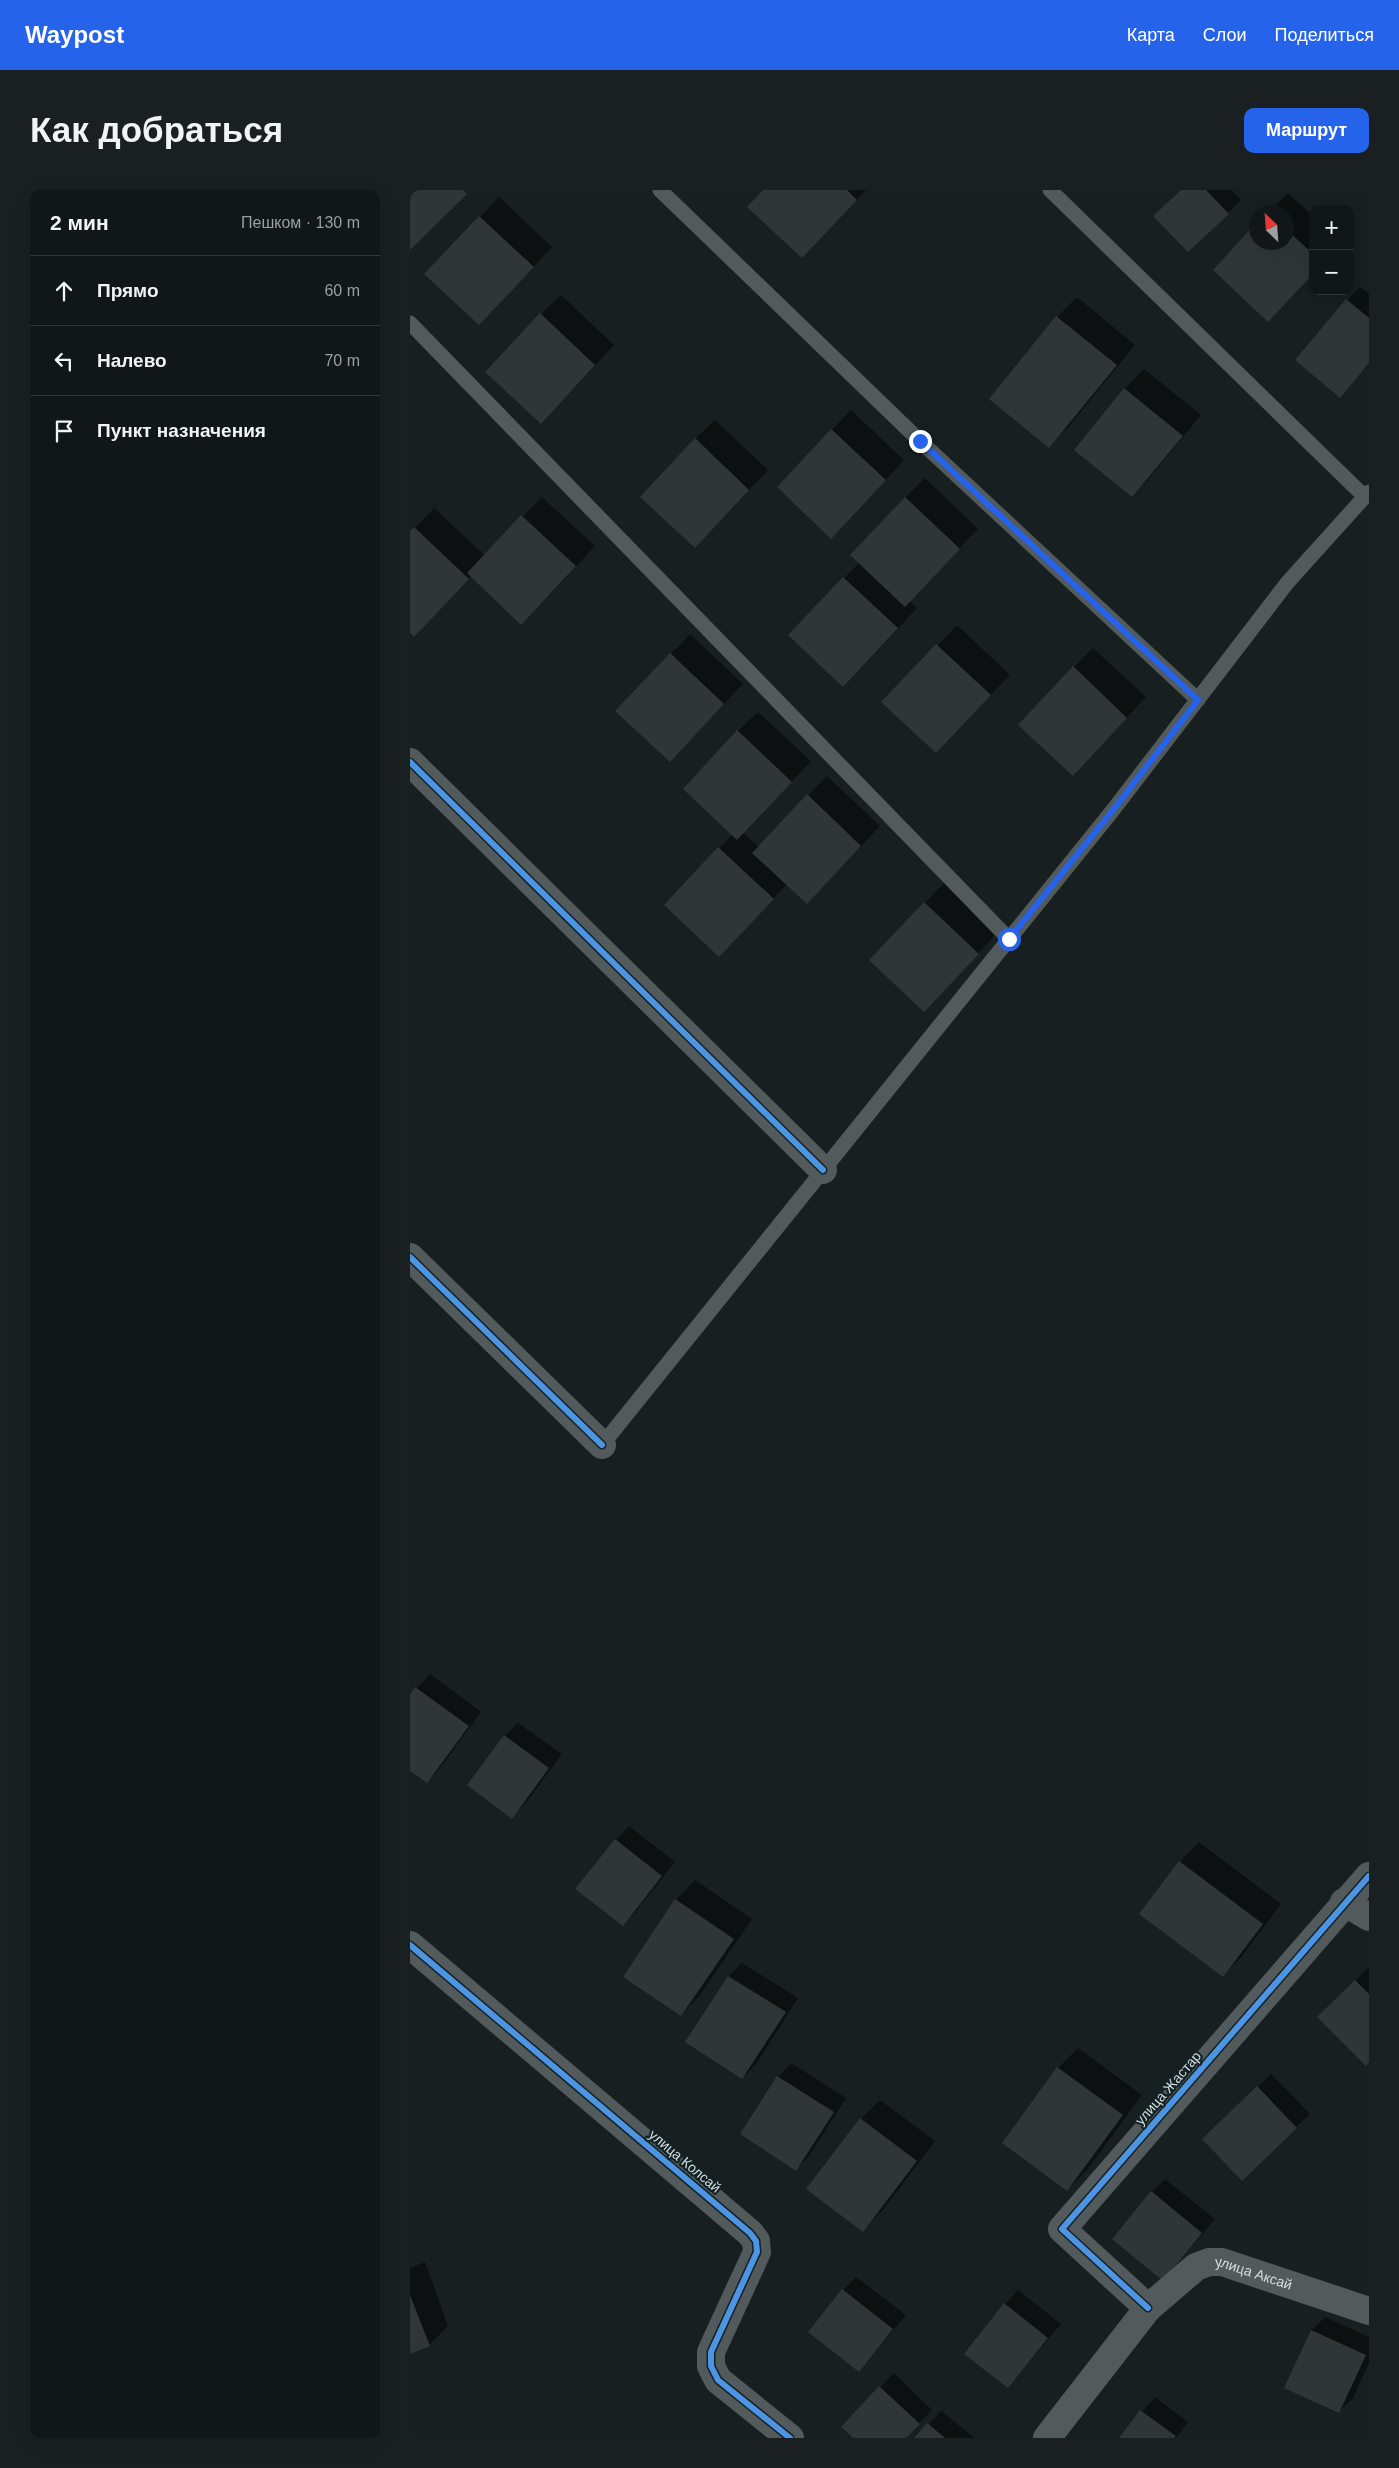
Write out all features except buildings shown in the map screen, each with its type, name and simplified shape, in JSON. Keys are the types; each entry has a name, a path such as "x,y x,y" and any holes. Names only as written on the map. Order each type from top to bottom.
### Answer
{"street":[{"path":"410,762 823,1170"},
{"path":"410,1258 602,1445"},
{"name":"улица Жастар","path":"1148,2308 1062,2229 1344,1902 1369,1876"},
{"path":"1344,1902 1369,1917"},
{"name":"улица Колсай","path":"410,1945 753,2237 756,2242 757,2252 711,2352 711,2366 718,2380 790,2438"},
{"name":"улица Аксай","path":"1148,2308 1196,2267 1209,2262 1222,2262 1369,2311"},
{"path":"1047,2438 1148,2308"}],"lane":[{"path":"660,190 920,441 1198,700"},
{"path":"602,1445 1113,810 1287,583 1367,495 1050,190"},
{"path":"410,323 1009,939"}],"cycle path":[{"path":"410,762 823,1170"},
{"path":"410,1257 602,1445"},
{"path":"1148,2308 1062,2229 1369,1876"},
{"path":"410,1945 750,2233 756,2241 757,2252 711,2352 711,2366 718,2380 790,2438"}],"route":[{"path":"920,441 1198,700 1113,810 1009,939"}]}
